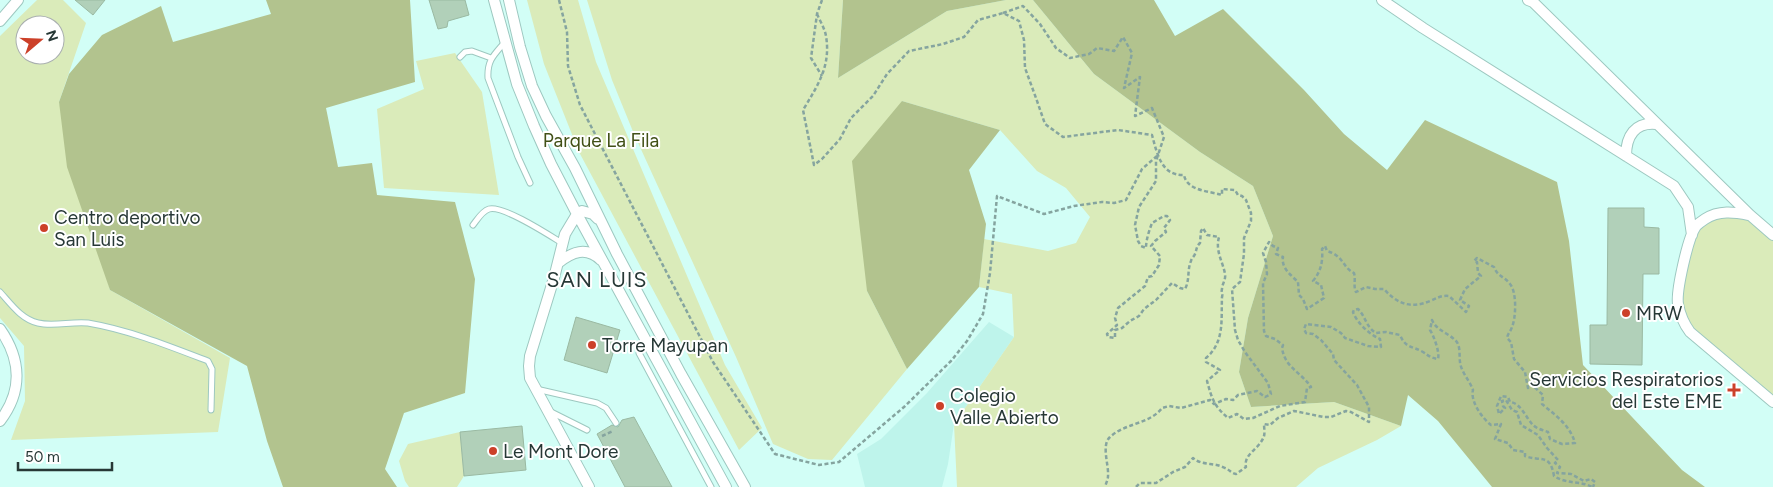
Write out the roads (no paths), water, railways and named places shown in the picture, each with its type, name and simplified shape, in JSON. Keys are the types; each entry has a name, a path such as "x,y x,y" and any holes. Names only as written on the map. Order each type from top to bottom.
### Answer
{"street":[{"path":"0,21 18,0"},
{"path":"494,0 518,84 534,126 553,166 576,214 726,487"},
{"path":"509,0 520,47 532,86 546,116 681,374 745,487"},
{"path":"1382,0 1668,181 1679,192 1688,207 1692,235"},
{"path":"1528,0 1533,2 1750,215 1773,234"},
{"path":"1626,156 1630,134 1642,125 1656,124"},
{"path":"553,166 562,173 566,172 568,170 569,158"},
{"path":"589,487 530,378 529,366 530,356 565,234 576,214 582,211 593,214 602,224"},
{"path":"1750,215 1730,212 1716,213 1696,226 1692,235 1678,293 1678,302 1683,323 1690,332 1773,402"},
{"path":"558,263 569,255 579,252 594,254 603,261"},
{"path":"0,329 14,355 16,387 8,411 0,421"}],"lane":[{"path":"505,42 491,58 488,67 488,78 530,183"},
{"path":"460,56 465,52 472,51 491,58"},
{"path":"473,225 487,209 493,208 528,221 562,243"},
{"path":"0,292 21,314 38,323 86,323 149,339 208,362 212,369 211,410"},
{"path":"646,343 639,353 711,487"},
{"path":"536,389 597,403 606,408 616,424"},
{"path":"546,410 587,430"}],"place":[{"name":"Centro deportivo San Luis","path":"44,228"},
{"name":"MRW","path":"1626,313"},
{"name":"Torre Mayupan","path":"592,345"},
{"name":"Servicios Respiratorios del Este EME","path":"1734,390"},
{"name":"Colegio Valle Abierto","path":"940,406"},
{"name":"Le Mont Dore","path":"493,451"}],"district":[{"name":"SAN LUIS","path":"597,279"}],"park label":[{"name":"Parque La Fila","path":"601,140"}]}
